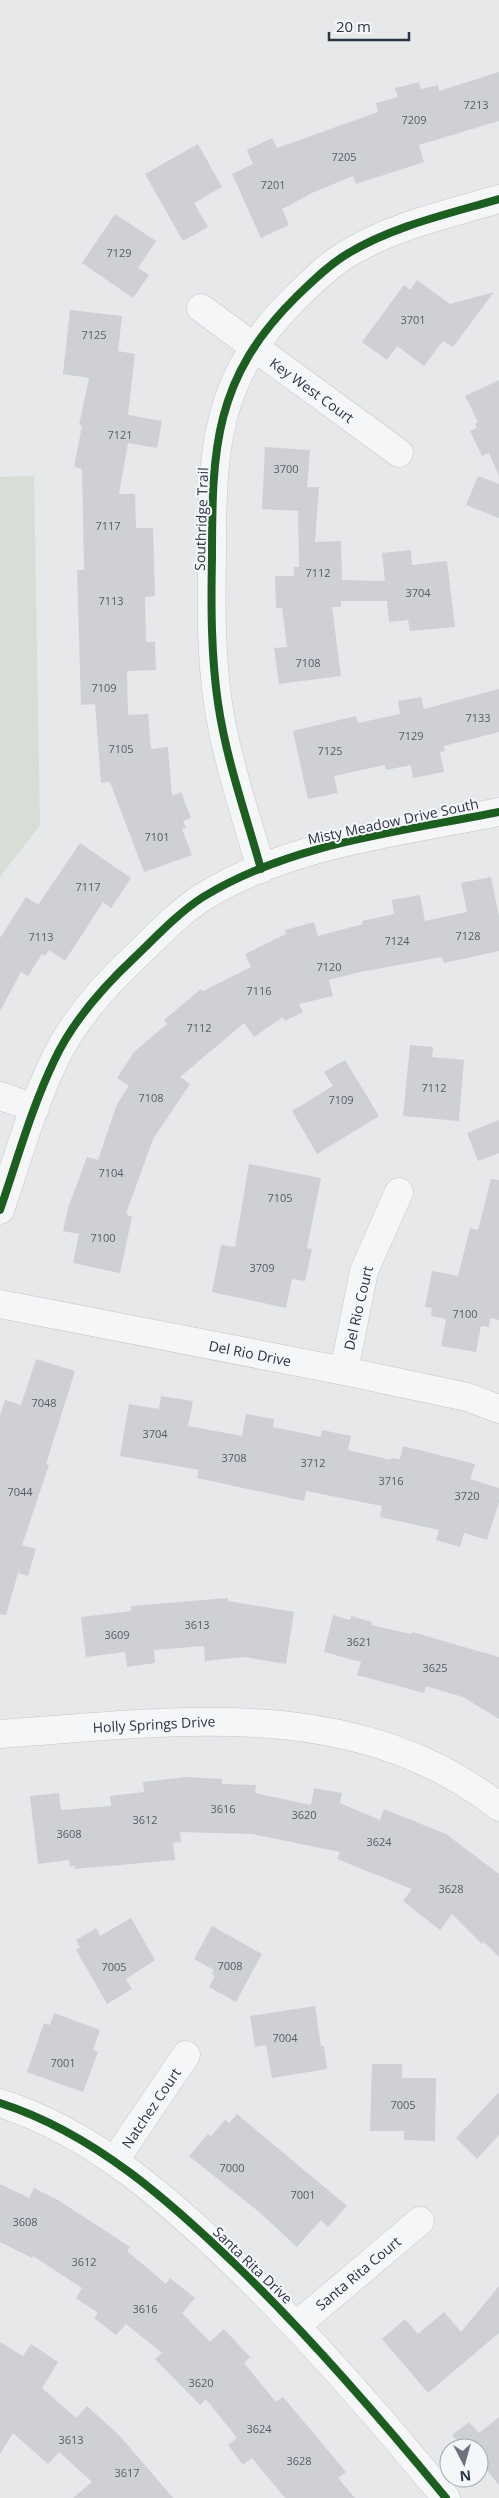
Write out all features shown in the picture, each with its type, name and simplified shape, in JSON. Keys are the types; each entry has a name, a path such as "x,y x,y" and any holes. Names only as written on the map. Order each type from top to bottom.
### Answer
{"street":[{"name":"Southridge Trail","path":"261,869 228,751 220,713 211,623 212,476 220,422 231,389 272,321 321,273 346,254 392,231 499,198"},
{"name":"Key West Court","path":"201,308 399,453"},
{"name":"Misty Meadow Drive South","path":"0,1210 35,1108 54,1060 81,1018 114,977 158,935 202,898 261,869 311,850 499,812"},
{"path":"0,1096 35,1108"},
{"name":"Del Rio Court","path":"344,1371 364,1271 399,1192"},
{"name":"Del Rio Drive","path":"0,1304 344,1371 467,1398 499,1409"},
{"name":"Holly Springs Drive","path":"0,1734 194,1720 282,1724 368,1740 445,1770 499,1807"},
{"name":"Natchez Court","path":"115,2160 186,2055"},
{"name":"Santa Rita Drive","path":"0,2103 68,2133 115,2160 201,2231 297,2325 399,2441 446,2498"},
{"name":"Santa Rita Court","path":"297,2325 420,2221"}],"shaded area":[{"path":"34,476 40,825 0,877 0,477"}],"building":[{"path":"499,72 499,121 419,145 424,162 356,184 353,176 312,193 282,209 289,225 261,238 232,174 253,164 247,150 272,138 277,148 378,112 376,103 398,97 395,88 419,82 421,89 438,85 439,91"},
{"path":"198,144 222,187 194,203 208,227 183,241 145,174"},
{"path":"115,214 156,241 138,268 149,275 133,298 82,263"},
{"path":"417,280 450,304 494,292 453,347 443,341 424,366 397,346 387,360 362,342 404,285 410,290"},
{"path":"70,310 122,316 118,351 135,354 128,415 162,421 157,448 128,443 119,494 135,494 136,528 153,528 155,596 145,597 146,642 155,642 156,670 127,671 128,715 148,714 151,749 168,747 172,796 181,792 191,818 183,821 186,828 182,829 192,855 144,872 110,782 101,783 95,704 81,705 77,570 84,570 82,469 74,467 82,426 79,425 89,378 63,374"},
{"path":"499,380 499,476 489,453 482,456 470,431 477,428 475,424 478,422 465,396"},
{"path":"265,447 310,450 307,487 319,487 315,542 341,541 342,580 385,581 382,553 411,550 412,565 447,561 455,627 410,631 408,620 389,622 387,601 341,601 341,607 332,607 341,676 279,684 274,648 287,647 282,608 276,608 275,576 294,576 294,567 299,567 298,511 262,509"},
{"path":"478,476 499,484 499,518 466,505"},
{"path":"499,689 499,732 444,746 445,751 440,752 444,772 413,778 411,765 386,770 385,765 334,776 338,793 308,799 293,731 356,716 358,723 400,714 398,701 421,697 424,709"},
{"path":"80,843 131,878 111,908 103,902 65,961 49,950 45,956 42,954 28,976 21,972 0,1011 0,938 26,897 38,905"},
{"path":"491,877 499,917 499,951 444,963 442,957 360,972 329,980 333,996 299,1004 303,1012 285,1021 283,1017 254,1037 244,1023 180,1077 190,1084 153,1139 126,1214 132,1217 120,1273 73,1263 79,1234 63,1231 68,1208 87,1157 98,1160 117,1104 129,1086 117,1078 134,1052 167,1024 164,1020 201,989 203,991 251,967 245,954 286,934 285,930 314,922 318,936 363,924 362,921 394,914 392,900 420,895 425,921 467,912 461,883"},
{"path":"410,1045 433,1047 432,1057 464,1060 459,1121 403,1116"},
{"path":"345,1060 379,1116 317,1154 292,1111 333,1086 324,1072"},
{"path":"499,1120 499,1153 478,1161 467,1133"},
{"path":"249,1164 321,1178 307,1248 312,1249 305,1281 292,1279 286,1308 212,1292 221,1245 235,1247"},
{"path":"491,1179 499,1180 499,1320 490,1318 489,1327 481,1326 476,1352 441,1346 446,1319 431,1316 432,1308 425,1307 432,1271 458,1276 470,1228 478,1230"},
{"path":"36,1359 75,1371 46,1464 49,1465 22,1545 36,1549 28,1576 18,1573 6,1615 0,1614 0,1415 5,1400 21,1405"},
{"path":"161,1396 193,1401 188,1426 242,1436 246,1414 274,1419 273,1427 321,1437 322,1430 351,1436 348,1450 391,1460 391,1458 400,1459 403,1446 475,1464 470,1479 499,1488 499,1502 487,1540 464,1533 460,1547 436,1540 439,1530 380,1517 382,1506 306,1491 304,1501 197,1478 199,1470 120,1456 129,1404 159,1409"},
{"path":"228,1598 228,1601 294,1612 286,1664 244,1657 205,1661 204,1646 154,1650 155,1663 127,1667 125,1652 86,1657 81,1617 131,1611 131,1606"},
{"path":"333,1615 350,1620 351,1616 372,1622 371,1625 411,1634 412,1632 499,1657 499,1719 463,1697 426,1686 424,1693 357,1675 361,1662 324,1652"},
{"path":"186,1777 222,1779 222,1784 256,1785 255,1793 311,1805 314,1788 342,1793 340,1803 380,1820 384,1809 446,1834 499,1874 499,1957 484,1942 482,1944 452,1914 440,1930 403,1901 412,1889 337,1859 340,1852 252,1834 180,1832 181,1842 173,1843 175,1860 75,1869 75,1866 70,1867 69,1860 38,1864 30,1796 59,1793 61,1810 111,1806 110,1796 144,1792 143,1782"},
{"path":"131,1918 155,1960 126,1979 132,1989 107,2004 76,1950 80,1948 76,1940 96,1928 100,1936"},
{"path":"212,1926 262,1954 236,2002 209,1987 215,1976 212,1974 214,1970 194,1959"},
{"path":"315,2006 321,2046 324,2046 327,2069 272,2078 266,2045 255,2047 250,2016"},
{"path":"54,2013 100,2030 93,2050 98,2052 83,2092 27,2072 44,2023 50,2025"},
{"path":"372,2064 402,2064 402,2078 436,2078 435,2141 404,2140 404,2131 370,2131"},
{"path":"499,2092 499,2135 477,2159 456,2138"},
{"path":"237,2114 347,2206 328,2227 321,2220 297,2247 258,2211 189,2156 208,2134 211,2136 225,2120 229,2123"},
{"path":"0,2184 29,2198 34,2188 58,2200 130,2247 127,2251 166,2284 170,2278 195,2298 182,2313 210,2342 224,2329 250,2357 244,2363 276,2402 283,2397 346,2472 338,2478 355,2498 285,2498 252,2458 243,2465 228,2445 237,2438 206,2399 200,2405 155,2359 162,2353 126,2324 116,2335 94,2318 98,2313 76,2298 82,2288 33,2256 32,2258 0,2242"},
{"path":"499,2286 499,2333 428,2393 382,2339 405,2319 418,2334 444,2312 461,2332"},
{"path":"0,2342 23,2356 31,2344 58,2362 42,2388 76,2418 87,2406 120,2436 173,2498 73,2498 92,2482 59,2452 48,2464 13,2433 0,2454"},
{"path":"499,2417 499,2485 489,2473 489,2438 455,2438 452,2435 469,2422 479,2433"}],"cycle path":[{"path":"261,869 226,745 218,703 213,649 212,518 214,482 217,449 223,417 233,386 248,357 269,327 320,274 347,254 402,228 499,199"},
{"path":"0,1210 38,1098 54,1061 70,1032 112,980 185,910 203,897 237,879 272,864 309,852 385,833 499,812"},
{"path":"0,2103 34,2116 67,2132 99,2151 130,2172 187,2219 268,2297 321,2353 446,2498"}]}
